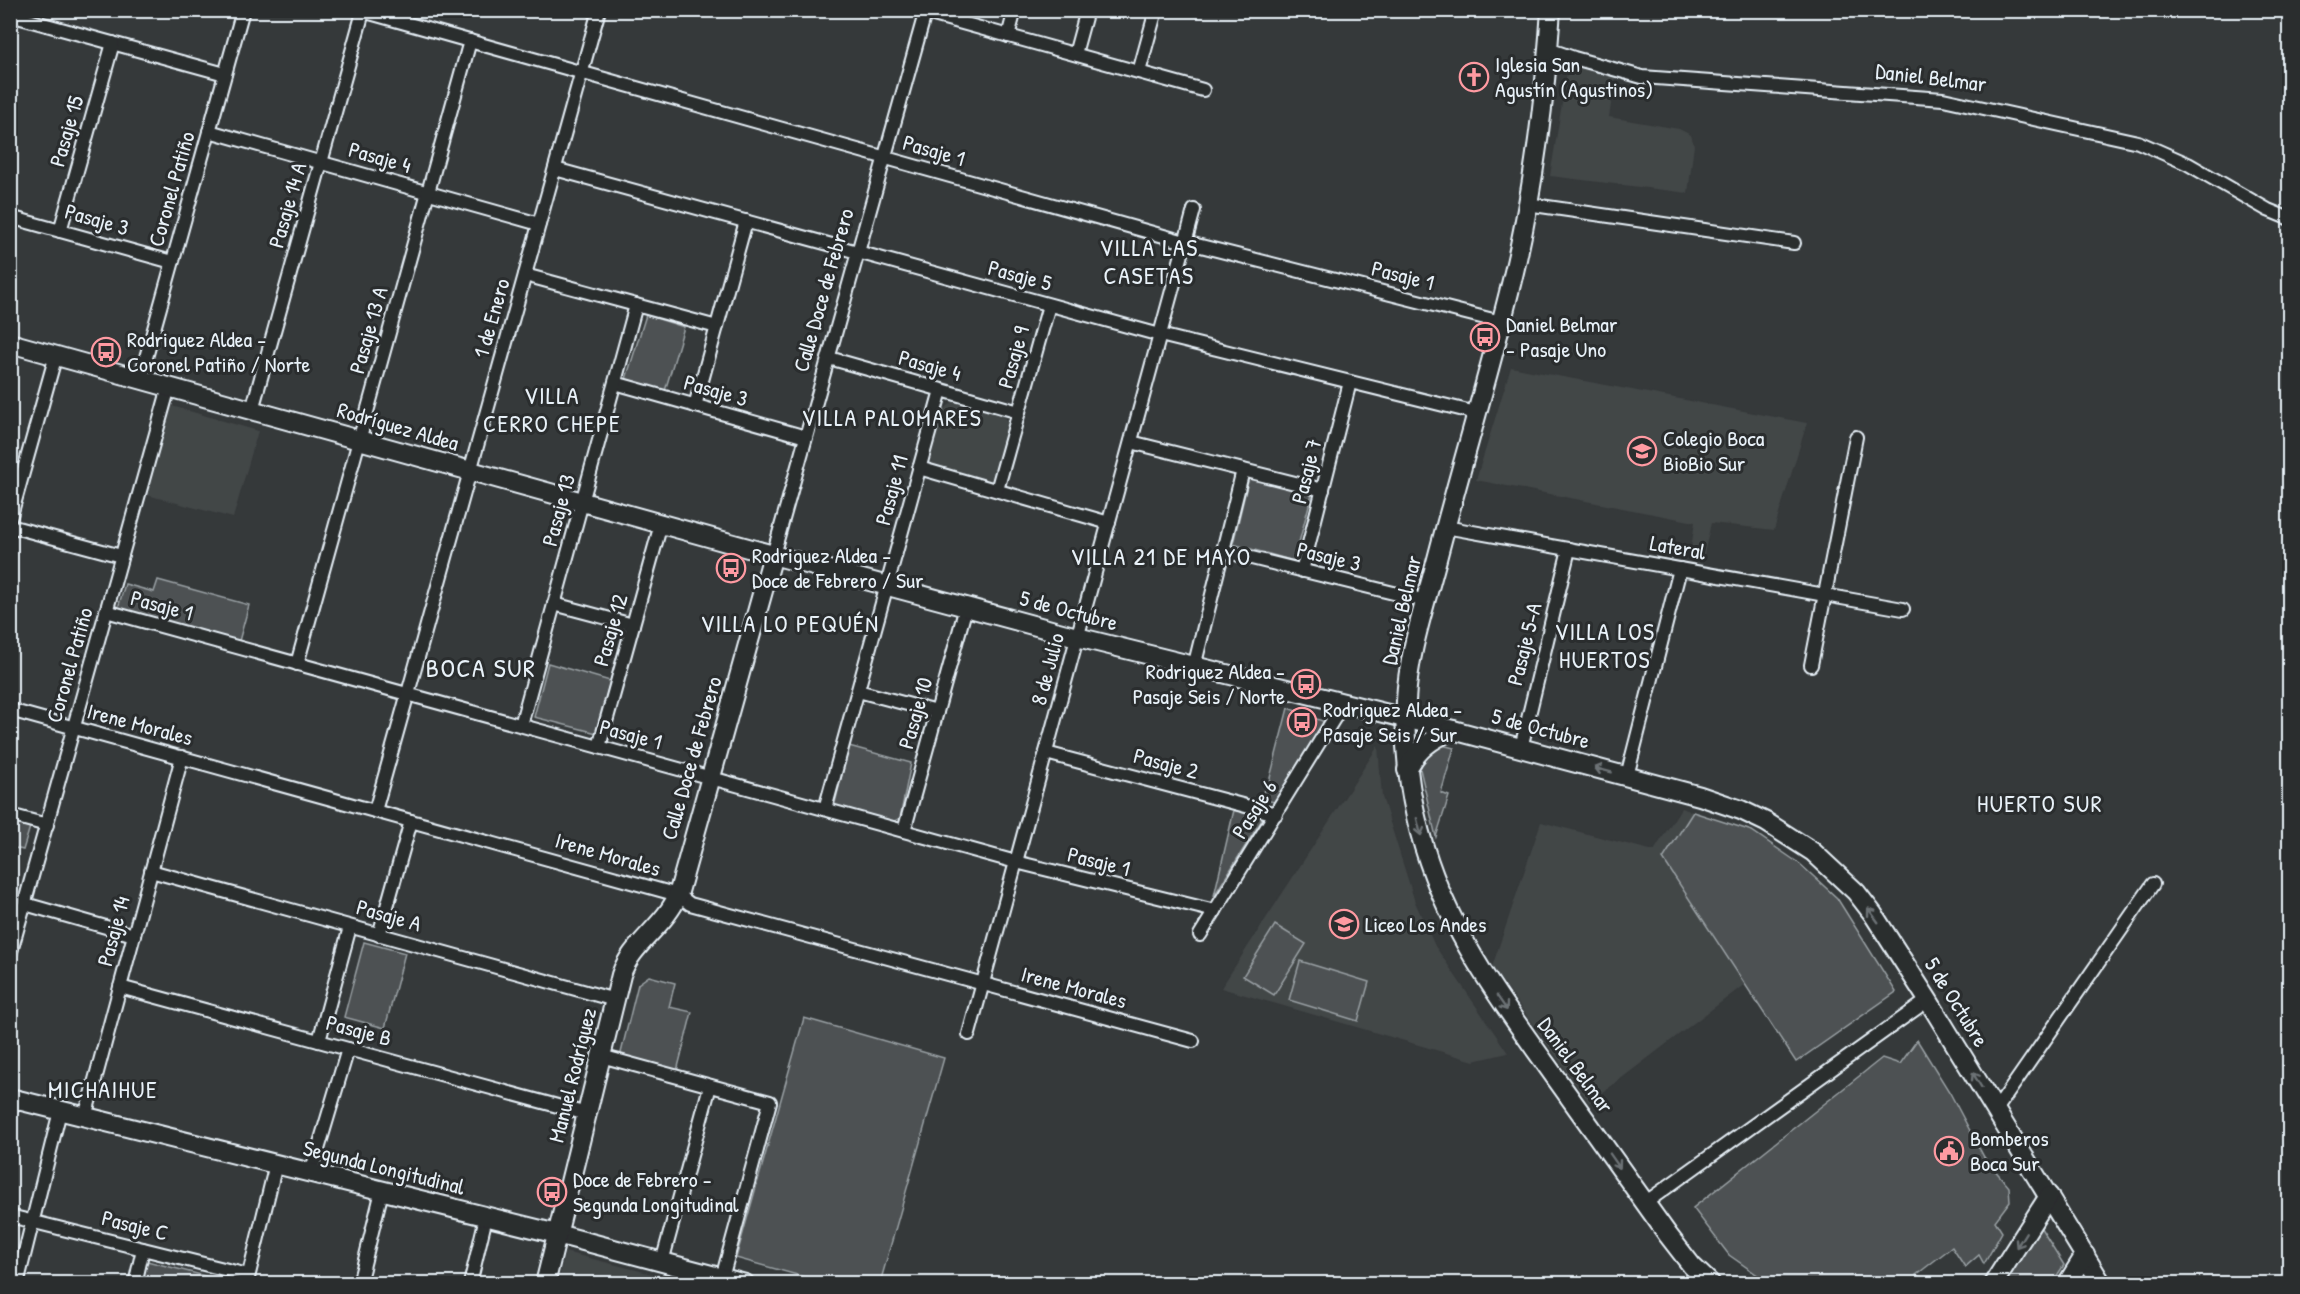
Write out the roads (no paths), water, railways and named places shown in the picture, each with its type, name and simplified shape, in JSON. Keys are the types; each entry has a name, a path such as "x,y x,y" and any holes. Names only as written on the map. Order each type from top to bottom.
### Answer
{"main road":[{"name":"Daniel Belmar","path":"1551,10 1548,49 1527,204 1515,265 1445,527 1408,681 1405,720 1407,770 1417,817 1433,873 1467,948 1510,1015 1679,1251 1711,1284"},
{"name":"Rodríguez Aldea","path":"10,343 773,555"},
{"name":"5 de Octubre","path":"773,555 1077,637 1405,720 1453,730 1627,776 1708,798 1766,822 1813,852 1862,899 1891,940 2085,1255"},
{"name":"Calle Doce de Febrero","path":"678,895 773,555"},
{"path":"1407,770 1418,752 1426,745 1453,730"},
{"name":"Manuel Rodríguez","path":"545,1284 625,965 669,913 678,895"},
{"name":"Segunda Longitudinal","path":"10,1098 557,1234 734,1281"},
{"path":"1993,1284 2049,1196"},
{"path":"2067,1284 2085,1255 2102,1284"}],"street":[{"name":"Coronel Patiño","path":"140,378 243,10"},
{"name":"1 de Enero","path":"375,811 599,10"},
{"path":"1008,36 1015,10"},
{"path":"1075,54 1087,10"},
{"path":"1138,72 1156,10"},
{"name":"Pasaje 1","path":"361,11 1185,242 1501,322"},
{"name":"Pasaje 14 A","path":"252,410 361,11"},
{"path":"923,11 1203,90"},
{"name":"Calle Doce de Febrero","path":"773,555 885,158 923,11"},
{"path":"10,15 225,74"},
{"name":"Pasaje 13 A","path":"297,664 470,41"},
{"name":"Pasaje 15","path":"60,231 113,43"},
{"name":"Daniel Belmar","path":"1548,49 1642,77 1943,99 2138,142 2188,164 2268,210 2289,219"},
{"name":"Pasaje 4","path":"209,131 539,224"},
{"name":"Pasaje 5","path":"555,169 1160,335 1476,413"},
{"path":"1527,204 1794,243"},
{"name":"8 de Julio","path":"969,1034 1194,210"},
{"name":"Pasaje 3","path":"10,217 172,262"},
{"path":"695,406 746,221"},
{"path":"525,275 717,327"},
{"name":"Pasaje 9","path":"997,490 1049,304"},
{"name":"Pasaje 13","path":"521,725 636,305"},
{"path":"10,519 56,355"},
{"name":"Pasaje 4","path":"829,358 1019,412"},
{"name":"Pasaje 7","path":"1302,571 1350,382"},
{"name":"Pasaje 3","path":"615,383 806,437"},
{"name":"Coronel Patiño","path":"10,955 169,387"},
{"name":"Pasaje 11","path":"825,809 941,390"},
{"path":"1811,665 1856,437"},
{"path":"1131,442 1323,490"},
{"path":"919,468 1109,523"},
{"path":"1194,667 1243,470"},
{"name":"Pasaje 12","path":"599,747 661,524"},
{"name":"Pasaje 1","path":"10,526 121,556"},
{"name":"Lateral","path":"1445,527 1903,609"},
{"name":"Pasaje 5-A","path":"1521,748 1569,549"},
{"name":"Pasaje 3","path":"1223,551 1426,601"},
{"path":"1627,776 1680,569"},
{"path":"554,604 633,625"},
{"name":"Pasaje 10","path":"903,831 966,607"},
{"name":"Pasaje 1","path":"106,611 1016,862 1215,911"},
{"path":"858,691 937,712"},
{"name":"Pasaje 6","path":"1200,935 1343,704"},
{"name":"Irene Morales","path":"10,710 678,895 690,904 1192,1041"},
{"name":"Pasaje 2","path":"1046,753 1276,814"},
{"name":"Pasaje 14","path":"84,1117 182,757"},
{"path":"10,815 47,825"},
{"path":"379,934 411,821"},
{"name":"Pasaje A","path":"151,871 615,1000"},
{"path":"1996,1110 2153,884"},
{"path":"25,904 134,935"},
{"path":"319,1041 350,927"},
{"name":"Pasaje B","path":"120,987 587,1114"},
{"path":"1645,1203 1928,1000"},
{"path":"311,1173 348,1049"},
{"path":"601,1056 770,1102 734,1281"},
{"path":"662,1262 710,1086"},
{"path":"17,1284 60,1111"},
{"path":"248,1280 276,1164"},
{"path":"359,1284 382,1191"},
{"name":"Pasaje C","path":"10,1216 143,1249 248,1280"},
{"path":"470,1284 486,1217"},
{"path":"135,1284 143,1249"}],"place":[{"name":"Iglesia San Agustín (Agustinos)","path":"1474,77"},
{"name":"Daniel Belmar - Pasaje Uno","path":"1485,337"},
{"name":"Rodriguez Aldea - Coronel Patiño / Norte","path":"106,352"},
{"name":"Colegio Boca BioBio Sur","path":"1642,451"},
{"name":"Rodriguez Aldea - Doce de Febrero / Sur","path":"731,568"},
{"name":"Rodriguez Aldea - Pasaje Seis / Norte","path":"1306,684"},
{"name":"Rodriguez Aldea - Pasaje Seis / Sur","path":"1302,722"},
{"name":"Liceo Los Andes","path":"1344,924"},
{"name":"Bomberos Boca Sur","path":"1949,1151"},
{"name":"Doce de Febrero - Segunda Longitudinal","path":"552,1192"}],"district":[{"name":"VILLA LAS CASETAS","path":"1149,261"},
{"name":"VILLA CERRO CHEPE","path":"552,409"},
{"name":"VILLA PALOMARES","path":"892,417"},
{"name":"VILLA 21 DE MAYO","path":"1161,556"},
{"name":"VILLA LO PEQUÉN","path":"790,623"},
{"name":"VILLA LOS HUERTOS","path":"1605,645"},
{"name":"BOCA SUR","path":"481,667"},
{"name":"HUERTO SUR","path":"2040,803"},
{"name":"MICHAIHUE","path":"103,1089"}]}
